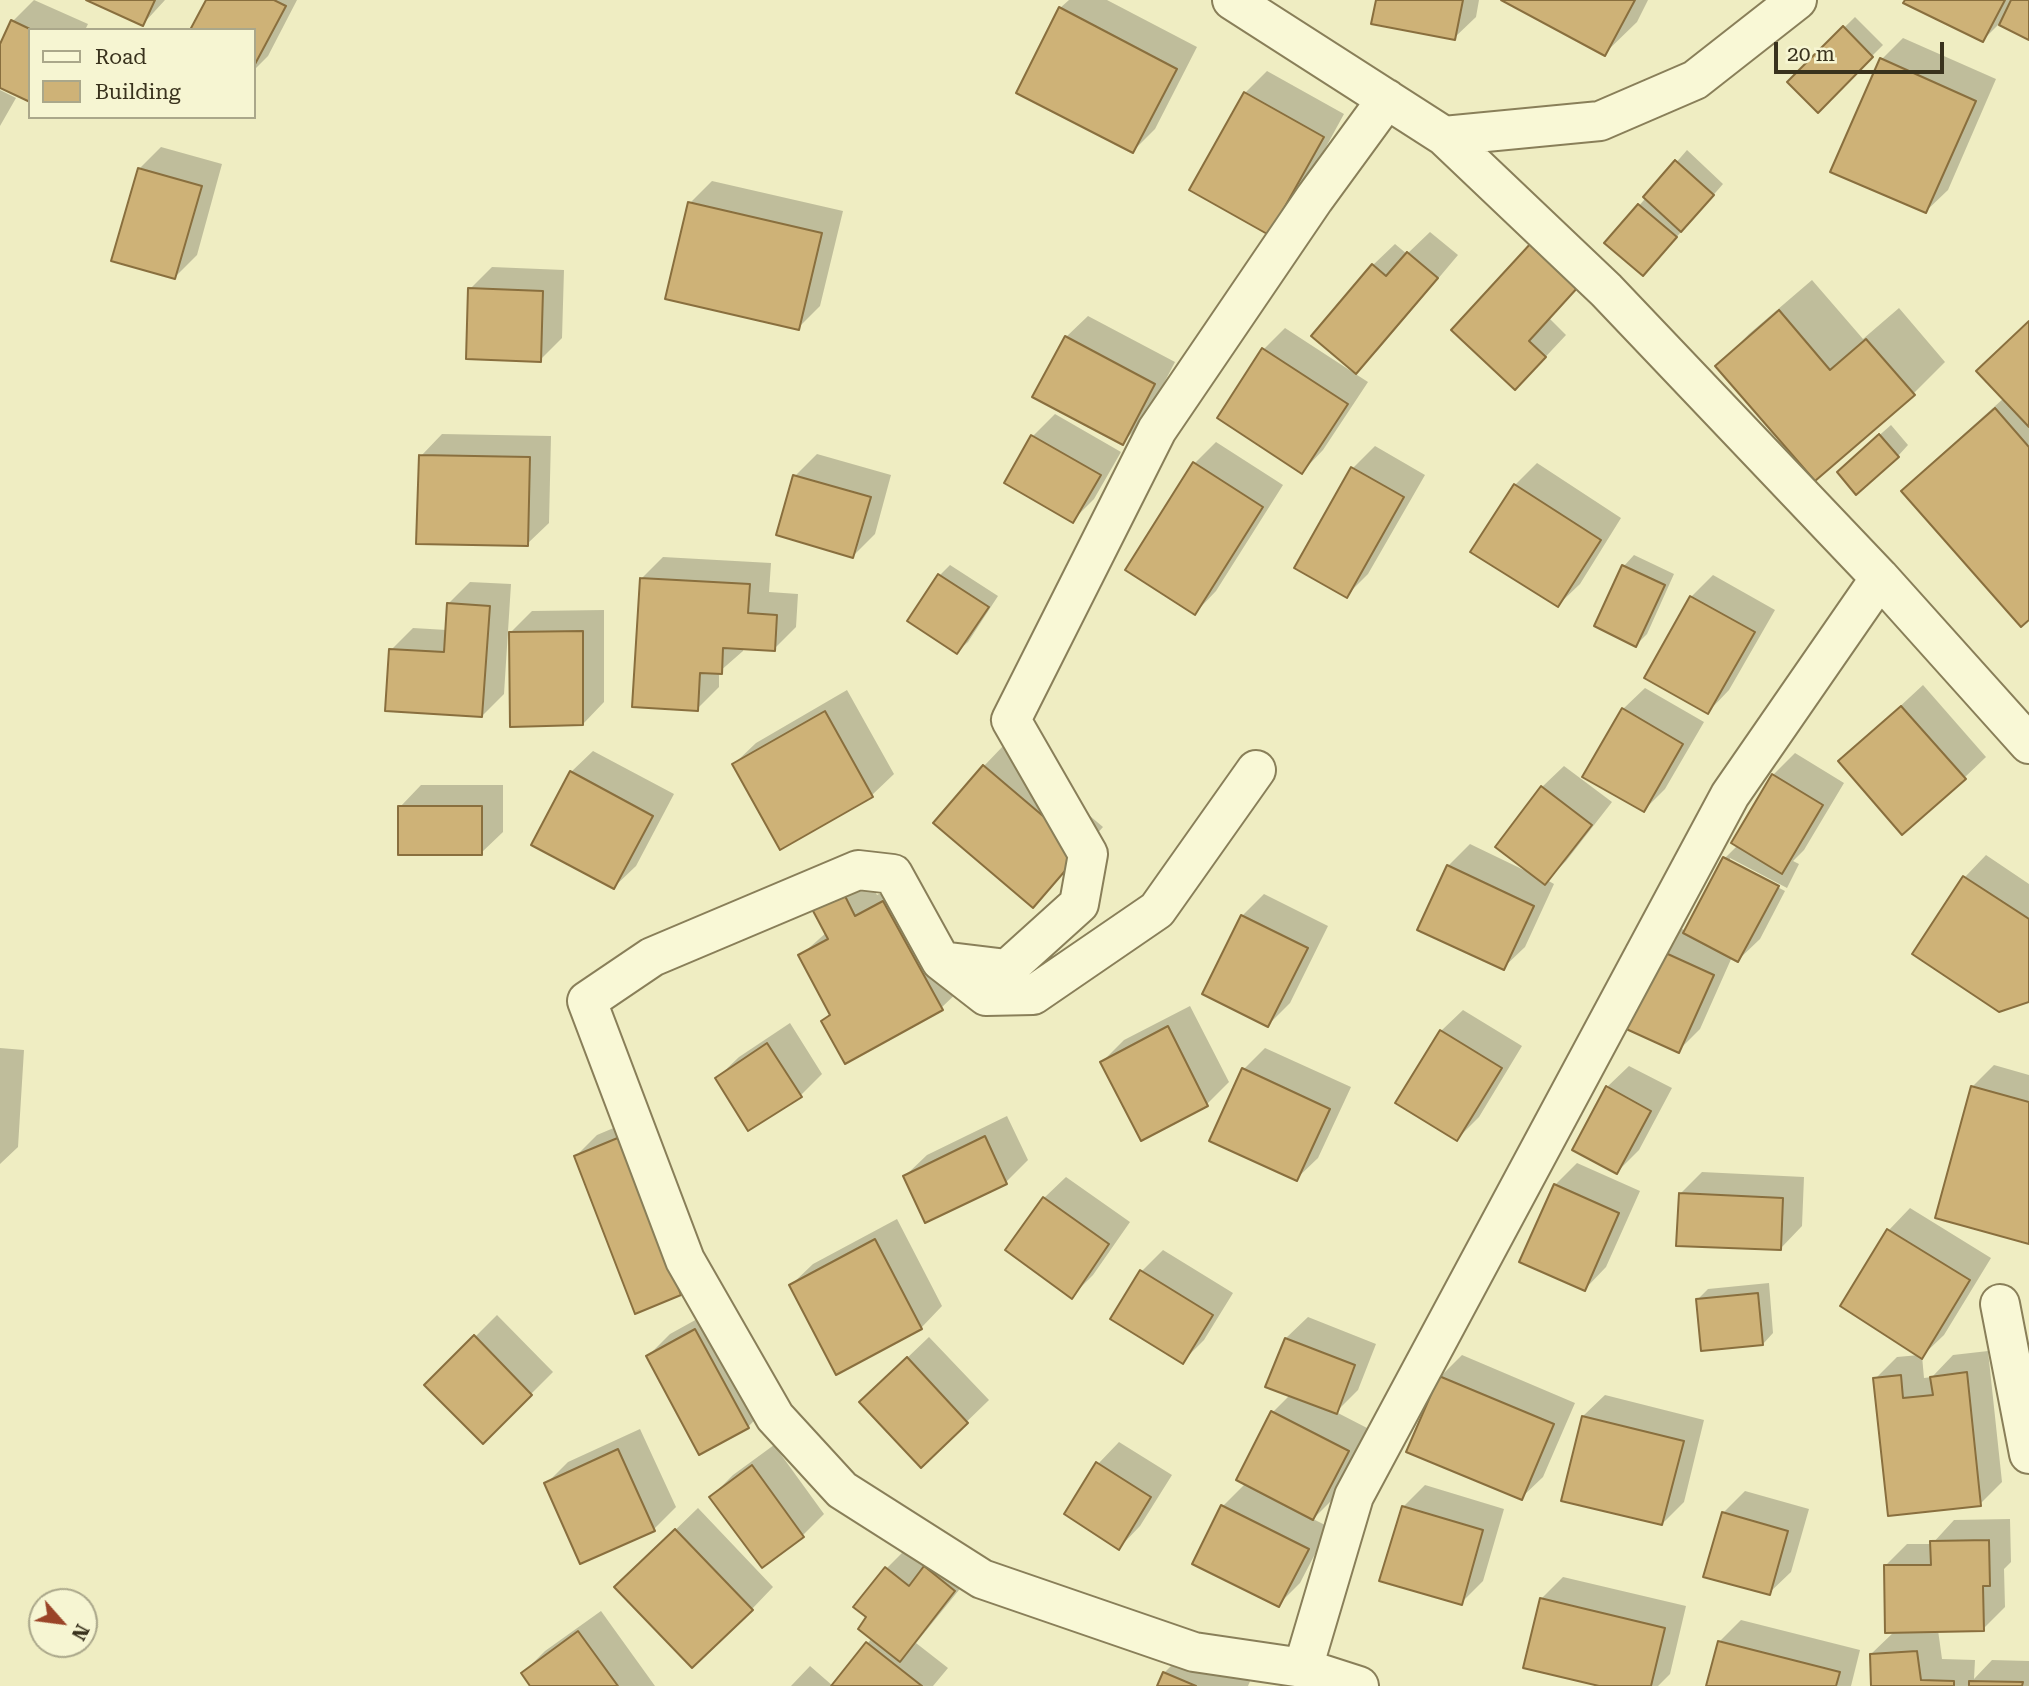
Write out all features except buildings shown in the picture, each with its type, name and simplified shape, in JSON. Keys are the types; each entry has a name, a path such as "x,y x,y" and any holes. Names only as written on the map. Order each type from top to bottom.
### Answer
{"street":[{"path":"1232,0 1444,136 1606,290 1880,578 2029,744"},
{"path":"1444,136 1600,121 1695,80 1797,0"},
{"path":"941,961 1007,969 1079,904 1088,855 1011,720 1157,430 1314,199 1387,99"},
{"path":"1303,1668 1354,1496 1730,795 1880,578"},
{"path":"1256,770 1157,910 1033,995 986,996 941,961 893,874 858,870 652,957 587,1001 685,1260 775,1417 842,1490 982,1579 1194,1653 1303,1668 1359,1686"},
{"path":"2000,1304 2029,1454"}]}
